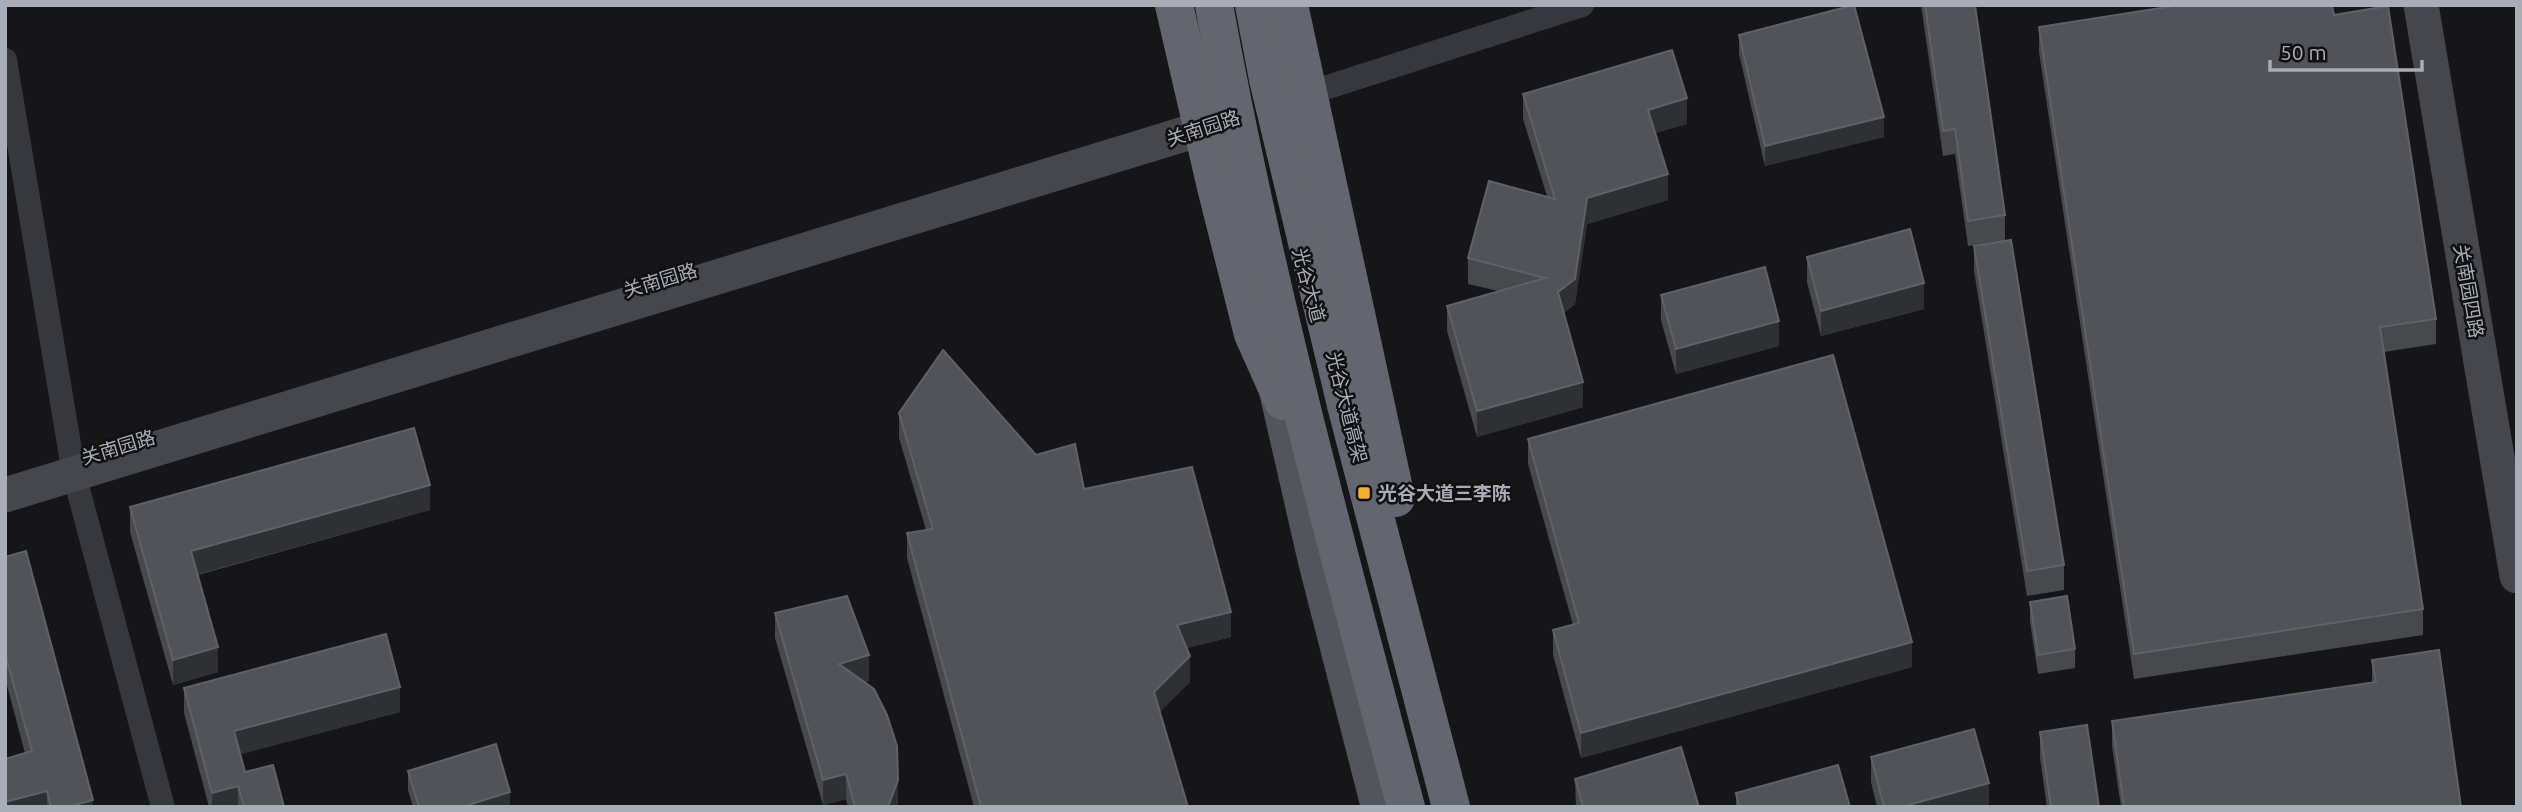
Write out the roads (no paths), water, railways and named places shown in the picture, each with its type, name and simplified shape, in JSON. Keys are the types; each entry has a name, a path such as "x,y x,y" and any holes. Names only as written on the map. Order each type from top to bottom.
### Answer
{"highway":[{"path":"1174,5 1253,334 1321,488"},
{"path":"1214,5 1228,85 1321,488 1406,807"},
{"name":"光谷大道高架","path":"1254,5 1268,79 1347,409 1449,807"},
{"path":"1289,5 1396,497 1408,640"}],"main road":[{"path":"1190,5 1210,118 1237,214 1317,561 1380,807"},
{"name":"光谷大道","path":"1243,5 1263,108 1449,807"},
{"name":"关南园四路","path":"2421,5 2517,576"},
{"name":"关南园路","path":"5,495 73,468 1210,118 1263,108"},
{"name":"关南园路","path":"5,483 73,468"}],"street":[{"path":"1263,108 1582,5"},
{"path":"5,60 73,468 163,807"}],"place":[{"name":"光谷大道三李陈","path":"1364,493"}]}
